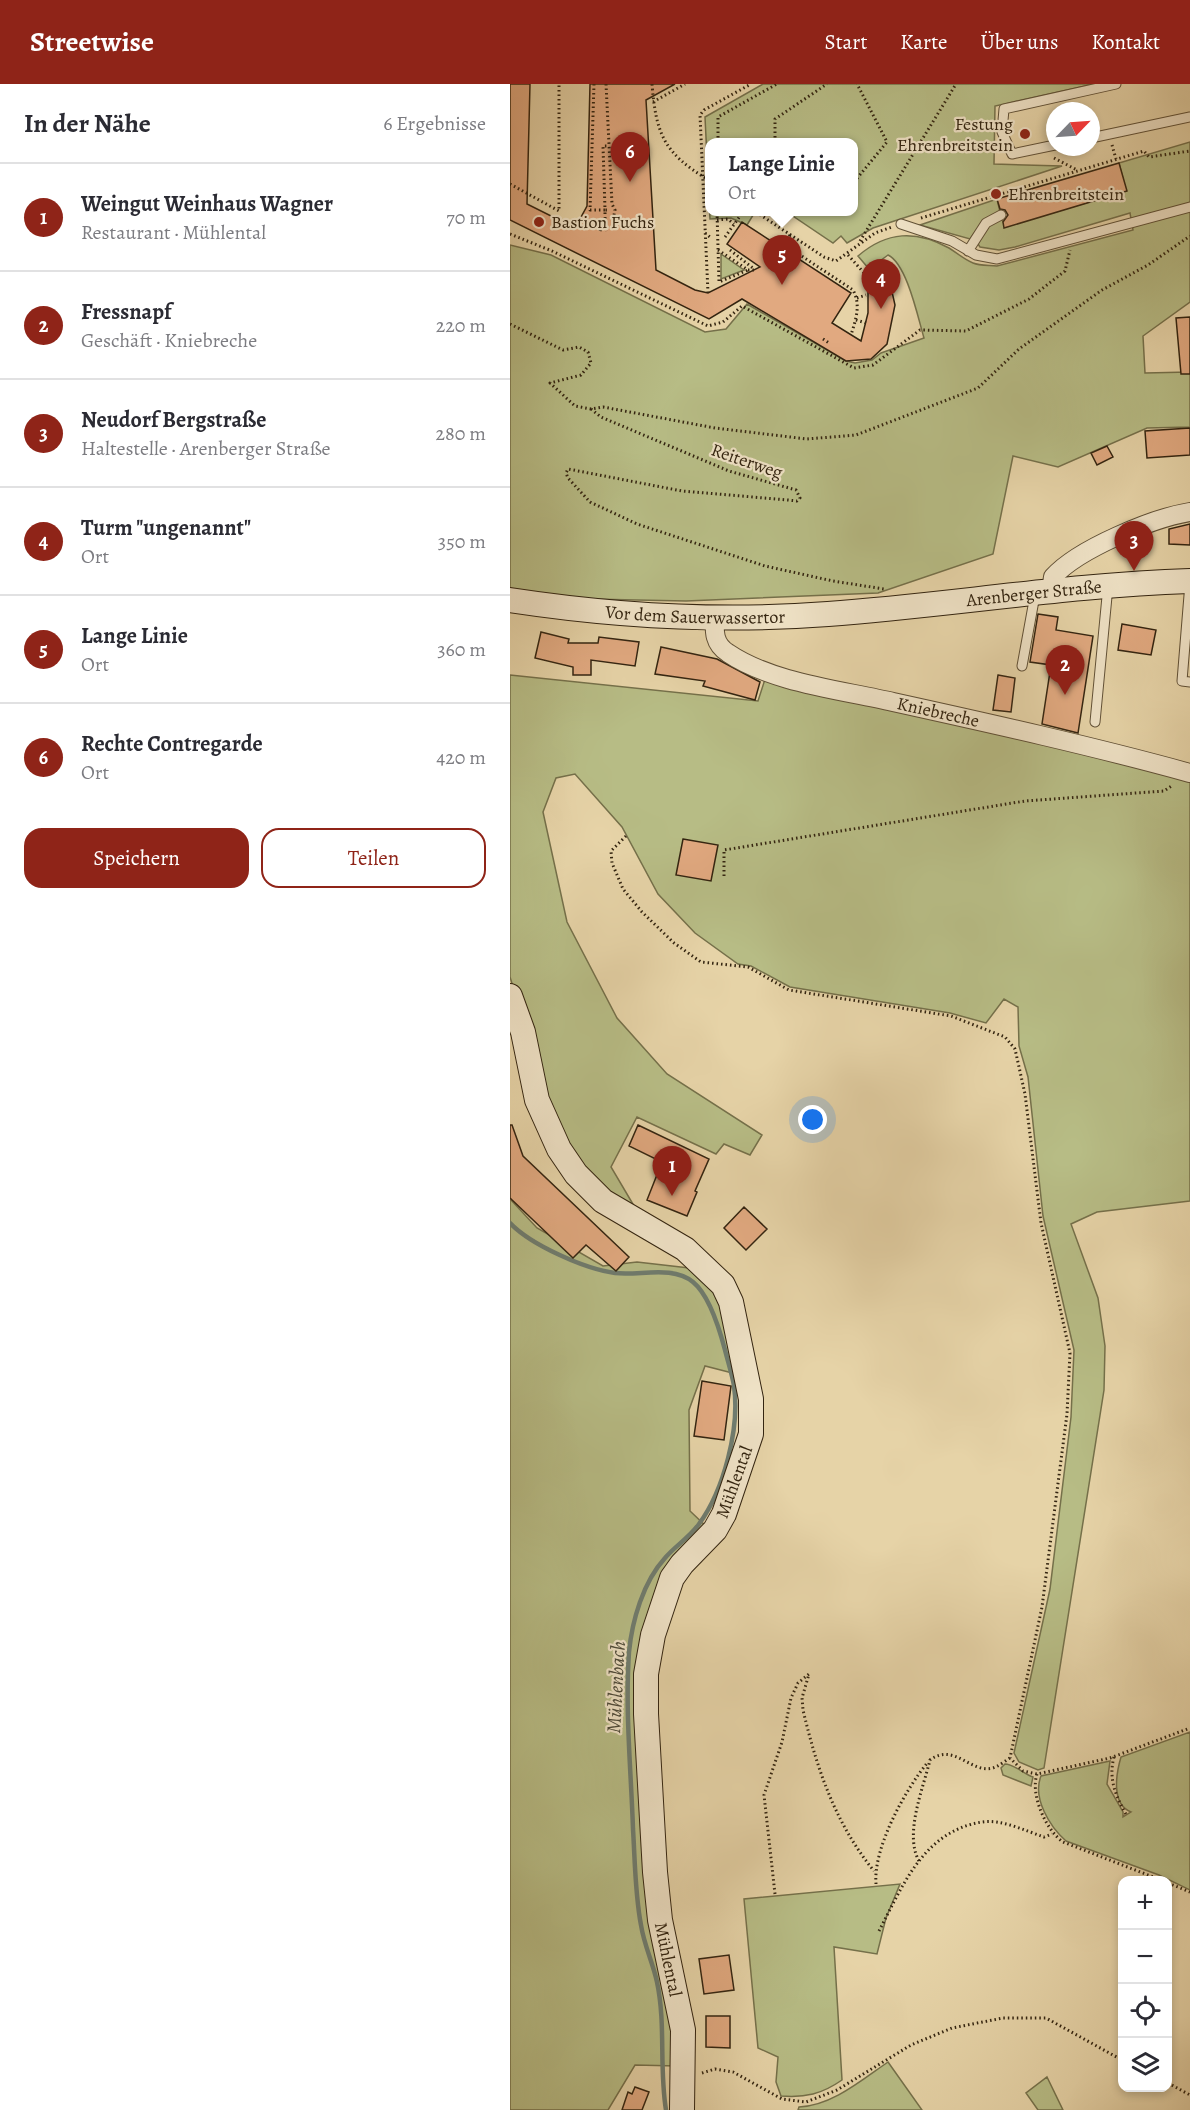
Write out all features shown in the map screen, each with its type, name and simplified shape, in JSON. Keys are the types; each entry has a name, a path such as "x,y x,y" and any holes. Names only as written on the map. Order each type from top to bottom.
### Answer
{"street":[{"path":"1043,592 1053,577 1073,560 1149,524 1190,512"},
{"name":"Arenberger Straße","path":"885,599 1043,592 1108,584 1190,581"},
{"name":"Vor dem Sauerwassertor","path":"510,600 639,613 773,617 885,599"},
{"name":"Kniebreche","path":"715,617 714,634 722,648 767,671 813,685 1075,741 1189,773"},
{"name":"Mühlental","path":"510,996 523,1032 537,1100 559,1149 576,1174 603,1201 685,1249 723,1285 732,1302 751,1399 751,1434 724,1514 715,1530 682,1564 672,1578 653,1635 646,1674 646,1714 655,1872 660,1920 683,2030 681,2103"}],"lane":[{"path":"1046,147 1012,154 1002,132 1004,109 1116,84"},
{"path":"1100,136 1190,117"},
{"path":"902,224 952,241 968,251 997,259 1190,207"},
{"path":"968,251 986,223 1001,216"},
{"path":"1190,581 1182,681 1190,682"},
{"path":"1095,722 1108,584"},
{"path":"1022,666 1043,592"}],"path":[{"path":"510,184 559,211 559,84"},
{"path":"594,84 590,210 606,208"},
{"path":"606,84 615,210 613,220 618,225"},
{"path":"652,84 653,102 669,148 678,160 705,178"},
{"path":"653,102 685,84"},
{"path":"708,292 700,116 704,110 751,84"},
{"path":"718,138 718,117 777,84"},
{"path":"775,138 776,119 827,84"},
{"path":"856,84 887,142 858,177"},
{"path":"762,216 824,257 836,261 848,254 860,242 956,84"},
{"path":"607,231 603,146 609,146"},
{"path":"1036,149 1077,170"},
{"path":"860,242 875,233 902,224 1144,151 1149,157 1190,152"},
{"path":"717,216 719,282 754,269 730,250"},
{"path":"725,237 740,216"},
{"path":"717,220 728,219 734,224"},
{"path":"600,231 605,220"},
{"path":"705,233 711,237"},
{"path":"510,234 552,251 708,326 723,322 742,306 854,368 873,365 920,330 966,331 1029,299 1065,271 1072,240"},
{"path":"790,235 784,244 853,290 857,298 856,320 851,335"},
{"name":"Reiterweg","path":"591,409 603,407 715,428 807,439 856,435 978,387 1019,349 1102,290 1148,266 1190,236"},
{"path":"718,250 748,270"},
{"path":"848,254 865,274"},
{"path":"857,298 866,295"},
{"path":"856,320 866,323"},
{"path":"510,324 563,351 579,347 588,352 591,363 584,373 550,384 575,406 591,409"},
{"path":"823,339 829,343"},
{"name":"Reiterweg","path":"591,409 601,417 729,471 796,490 800,498 797,501 682,491 568,469 566,473 568,478 590,502 637,525 718,552 833,581 885,599"},
{"path":"724,876 724,850 1025,801 1164,791 1189,773"},
{"path":"626,836 611,851 623,889 642,912 674,943 701,962 748,968 789,990 951,1016 1005,1037 1015,1049 1025,1094 1041,1223 1070,1353 1067,1414 1042,1607 1010,1758 993,1768 983,1768 947,1754 936,1755 918,1774 882,1845 874,1871"},
{"path":"775,1894 764,1795 782,1742 791,1698 798,1683 810,1674 802,1698 803,1710 824,1789 843,1824 874,1871 876,1884"},
{"path":"1010,1758 1023,1771 1037,1774 1114,1757 1190,1728"},
{"path":"1114,1757 1113,1783 1116,1797 1127,1816"},
{"path":"919,1861 913,1850 916,1819 930,1760"},
{"path":"1037,1774 1033,1785 1052,1834 1063,1842 1148,1876"},
{"path":"879,1931 919,1861 932,1844 949,1834 982,1822 1001,1823 1044,1837 1052,1834"},
{"path":"1172,1885 1190,1892"},
{"path":"681,2103 701,2074 715,2069 733,2072 782,2099 806,2102 837,2090 910,2045 952,2028 1003,2018 1046,2018 1118,2058"},
{"path":"1172,2086 1190,2095"}],"green space":[{"path":"763,84 1094,84 995,106 994,164 1062,166 873,228 847,243 841,236 833,243 793,216 858,216 858,138 706,138 705,117"},
{"path":"1190,142 1190,302 1143,336 1145,373 1190,372 1190,427 1147,428 1058,467 1013,456 993,554 878,593 686,601 540,598 510,588 510,245 551,255 705,332 726,329 747,304 846,361 855,363 872,360 881,353 924,338 911,292 901,269 888,255 869,269 858,256 869,248 891,238 913,236 937,242 973,263 997,266 1133,230 1130,213 1015,247 999,250 980,247 978,244 987,225 1002,219 1005,227 1126,191 1119,163"},
{"path":"997,199 1000,212 982,222 970,239 920,225"},
{"path":"710,216 753,216 747,225 731,218 710,219"},
{"path":"721,254 744,270 721,279"},
{"path":"767,673 1190,778 1190,1201 1097,1212 1071,1224 1098,1298 1105,1346 1104,1390 1044,1768 1038,1770 1019,1762 1014,1753 1050,1589 1071,1417 1074,1350 1043,1216 1028,1077 1019,1046 1018,1007 1004,999 986,1023 950,1013 790,987 751,966 738,964 695,933 658,894 622,827 575,774 556,778 543,812 567,922 617,1018 667,1074 762,1135 750,1155 724,1144 716,1154 637,1117 611,1167 637,1211 595,1182 554,1121 510,977 510,675 758,701"},
{"path":"510,1199 537,1228 603,1266 637,1262 698,1269 714,1285 740,1375 705,1366 689,1410 690,1511 710,1530 652,1608 677,2066 635,2065 608,2110 510,2110"},
{"path":"1190,1732 1190,1890 1172,1881 1172,1876 1161,1876 1066,1841 1054,1828 1044,1811 1039,1793 1041,1776 1110,1761 1107,1784 1123,1812 1123,1817 1131,1812 1120,1802 1118,1796 1117,1780 1121,1757"},
{"path":"1005,1764 1033,1777 1031,1786 1003,1775 1001,1768"},
{"path":"900,1884 886,1918 877,1954 834,1947 842,2080 813,2094 781,2096 776,2082 778,2057 758,2048 744,1899"},
{"path":"888,2062 922,2110 798,2110 799,2107 835,2097"},
{"path":"1047,2077 1063,2110 1038,2110 1026,2093"}],"building":[{"path":"510,84 530,84 527,204 575,228 587,206 590,84 675,84 646,100 656,270 695,290 708,293 760,267 727,244 742,222 851,293 832,323 861,341 868,313 868,271 878,263 890,283 895,305 887,344 871,359 846,361 742,299 709,319 510,220"},
{"path":"1119,163 1127,191 1004,228 1003,222 1008,215 1005,210 1000,209 997,199"},
{"path":"1190,317 1190,374 1181,374 1176,318"},
{"path":"1190,428 1190,455 1147,458 1145,431"},
{"path":"1107,446 1113,457 1097,465 1091,453"},
{"path":"1190,524 1190,545 1169,544 1169,529"},
{"path":"1038,614 1058,617 1056,630 1093,636 1078,733 1042,724 1051,665 1030,662"},
{"path":"1122,624 1156,630 1151,655 1118,650"},
{"path":"541,632 569,639 568,643 598,643 599,637 639,642 635,666 591,660 591,675 573,675 573,667 535,658"},
{"path":"661,647 717,659 760,682 755,700 703,686 705,681 655,674"},
{"path":"998,675 1015,678 1011,712 993,710"},
{"path":"683,839 718,845 711,881 676,875"},
{"path":"510,1125 512,1125 523,1156 629,1257 616,1271 586,1245 573,1258 510,1198"},
{"path":"638,1125 709,1159 687,1216 647,1200 662,1162 629,1146"},
{"path":"744,1207 767,1229 746,1250 724,1228"},
{"path":"702,1381 731,1386 724,1440 694,1436"},
{"path":"729,1955 734,1990 704,1994 699,1959"},
{"path":"706,2016 730,2016 730,2048 706,2047"},
{"path":"635,2087 649,2092 642,2110 622,2110 628,2092 632,2094"}],"waterway":[{"name":"Mühlenbach","path":"510,1223 531,1240 589,1267 625,1274 666,1272 685,1277 693,1282 704,1295 713,1314 734,1386 735,1420 732,1439 716,1494 699,1524 665,1558 651,1578 636,1615 629,1652 628,1718 636,1889 642,1932 660,1998 666,2110"}],"place":[{"name":"Festung Ehrenbreitstein","path":"1025,134"},
{"name":"Rechte Contregarde","path":"630,182"},
{"name":"Ehrenbreitstein","path":"996,194"},
{"name":"Bastion Fuchs","path":"539,222"},
{"name":"Lange Linie","path":"782,285"},
{"name":"Turm \"ungenannt\"","path":"881,309"},
{"name":"Neudorf Bergstraße","path":"1134,571"},
{"name":"Fressnapf","path":"1065,695"},
{"name":"Weingut Weinhaus Wagner","path":"672,1196"}]}
